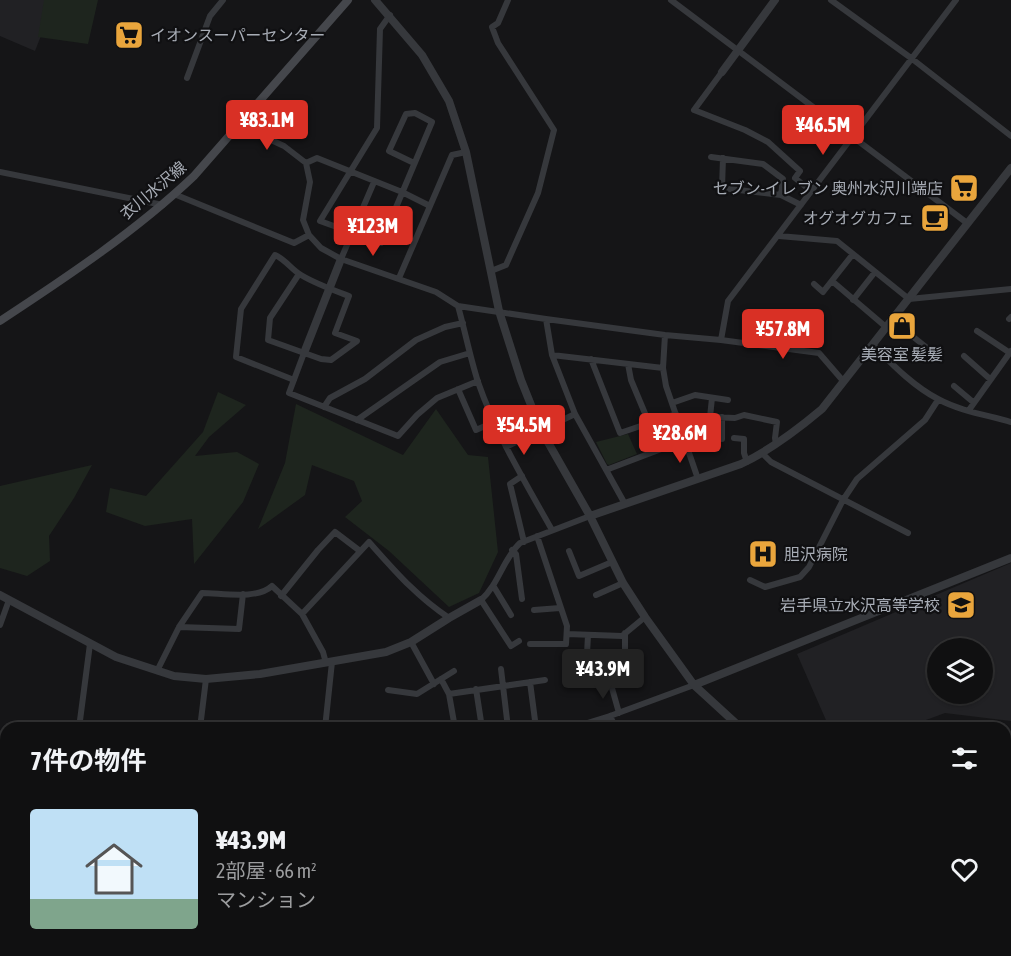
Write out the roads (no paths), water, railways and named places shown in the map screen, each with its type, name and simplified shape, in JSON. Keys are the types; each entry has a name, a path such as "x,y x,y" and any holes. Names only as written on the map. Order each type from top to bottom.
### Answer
{"main road":[{"name":"衣川水沢線","path":"0,321 46,291 163,205 194,176 348,0"}],"street":[{"path":"187,78 210,16 223,0"},
{"path":"375,0 422,55 444,93 466,152 499,311 521,380 541,430 590,516 623,583 645,617 694,685 734,722"},
{"path":"491,271 506,266 538,193 554,130 498,43 492,27 498,23 508,0"},
{"path":"671,0 968,223"},
{"path":"775,0 694,110 745,130 768,142 800,171 795,178 812,190"},
{"path":"831,0 911,58 1011,136"},
{"path":"722,340 728,301 956,0"},
{"path":"390,15 380,29 377,128 320,221 381,243 432,122 415,113 406,114 389,151 414,163"},
{"path":"238,125 284,146 306,163 310,182 303,220 309,235 321,248 341,259 436,292 458,306 665,335 819,353 844,382"},
{"path":"399,278 452,155 466,152"},
{"path":"711,157 764,164 783,179 781,195"},
{"path":"306,163 317,158 402,192 430,206"},
{"path":"723,158 722,188 781,195 801,205"},
{"path":"0,596 116,657 174,676 206,679 260,674 386,652 411,642 481,600 494,587 512,550 524,542 590,516 747,462 763,454 797,430 822,409 1011,168"},
{"path":"0,172 163,205"},
{"path":"374,182 351,232 289,393 398,436 437,398 478,381"},
{"path":"174,194 294,243 309,235"},
{"path":"779,236 837,241 909,299 1011,289"},
{"path":"814,284 823,292 853,254"},
{"path":"294,380 236,357 241,309 275,255 284,259 299,274 349,296 335,333 357,341 331,360 321,360 268,340 270,318 299,274"},
{"path":"853,300 875,272"},
{"path":"832,281 886,327"},
{"path":"458,306 478,381 494,422 552,530"},
{"path":"546,319 552,355 575,414 625,504"},
{"path":"892,320 931,351"},
{"path":"324,407 330,398 365,379 416,340 445,327 463,324"},
{"path":"969,410 1010,352 977,331"},
{"path":"665,335 663,368 666,386 698,479"},
{"path":"873,345 903,375 938,400 1011,422"},
{"path":"357,420 440,362 470,353"},
{"path":"552,355 663,368"},
{"path":"964,356 990,379"},
{"path":"591,359 620,433 676,414"},
{"path":"628,363 631,380 649,423"},
{"path":"954,386 973,402"},
{"path":"458,389 476,430 494,422"},
{"path":"672,403 694,396 728,400"},
{"path":"712,398 710,417 735,418 744,415 777,422 776,444"},
{"path":"750,580 765,587 800,577 809,567 843,500 865,471 913,432 925,420 938,400"},
{"path":"506,447 575,414"},
{"path":"722,417 722,439"},
{"path":"734,438 744,439 744,453 747,462"},
{"path":"606,470 685,441"},
{"path":"763,454 771,462 908,533"},
{"path":"522,476 510,484 524,542"},
{"path":"281,596 335,532 360,551"},
{"path":"530,644 566,644 567,634 567,626 537,536"},
{"path":"302,614 369,542 410,588 426,603 449,618"},
{"path":"512,550 516,554 522,599"},
{"path":"569,551 579,576 612,562"},
{"path":"590,722 694,685 1011,558"},
{"path":"596,596 623,583"},
{"path":"156,671 179,627 202,592 256,595 266,592 272,586 302,614 329,663 325,722"},
{"path":"494,587 511,615"},
{"path":"179,627 238,629 243,594"},
{"path":"0,625 9,600"},
{"path":"481,600 511,646 519,641"},
{"path":"534,610 560,608"},
{"path":"567,634 622,636 645,617"},
{"path":"625,633 625,658"},
{"path":"587,654 588,635"},
{"path":"411,642 434,684"},
{"path":"80,722 90,644"},
{"path":"501,669 507,722"},
{"path":"388,690 417,694 454,671"},
{"path":"201,722 206,679"},
{"path":"441,679 449,694 454,722"},
{"path":"449,694 545,680"},
{"path":"610,681 619,713"},
{"path":"530,682 535,722"},
{"path":"476,689 481,722"},
{"path":"610,716 613,722"}],"place":[{"name":"イオンスーパーセンター","path":"129,35"},
{"name":"セブン-イレブン 奥州水沢川端店","path":"964,188"},
{"name":"オグオグカフェ","path":"935,218"},
{"name":"美容室 髪髪","path":"902,326"},
{"name":"胆沢病院","path":"763,554"},
{"name":"岩手県立水沢高等学校","path":"961,605"}]}
